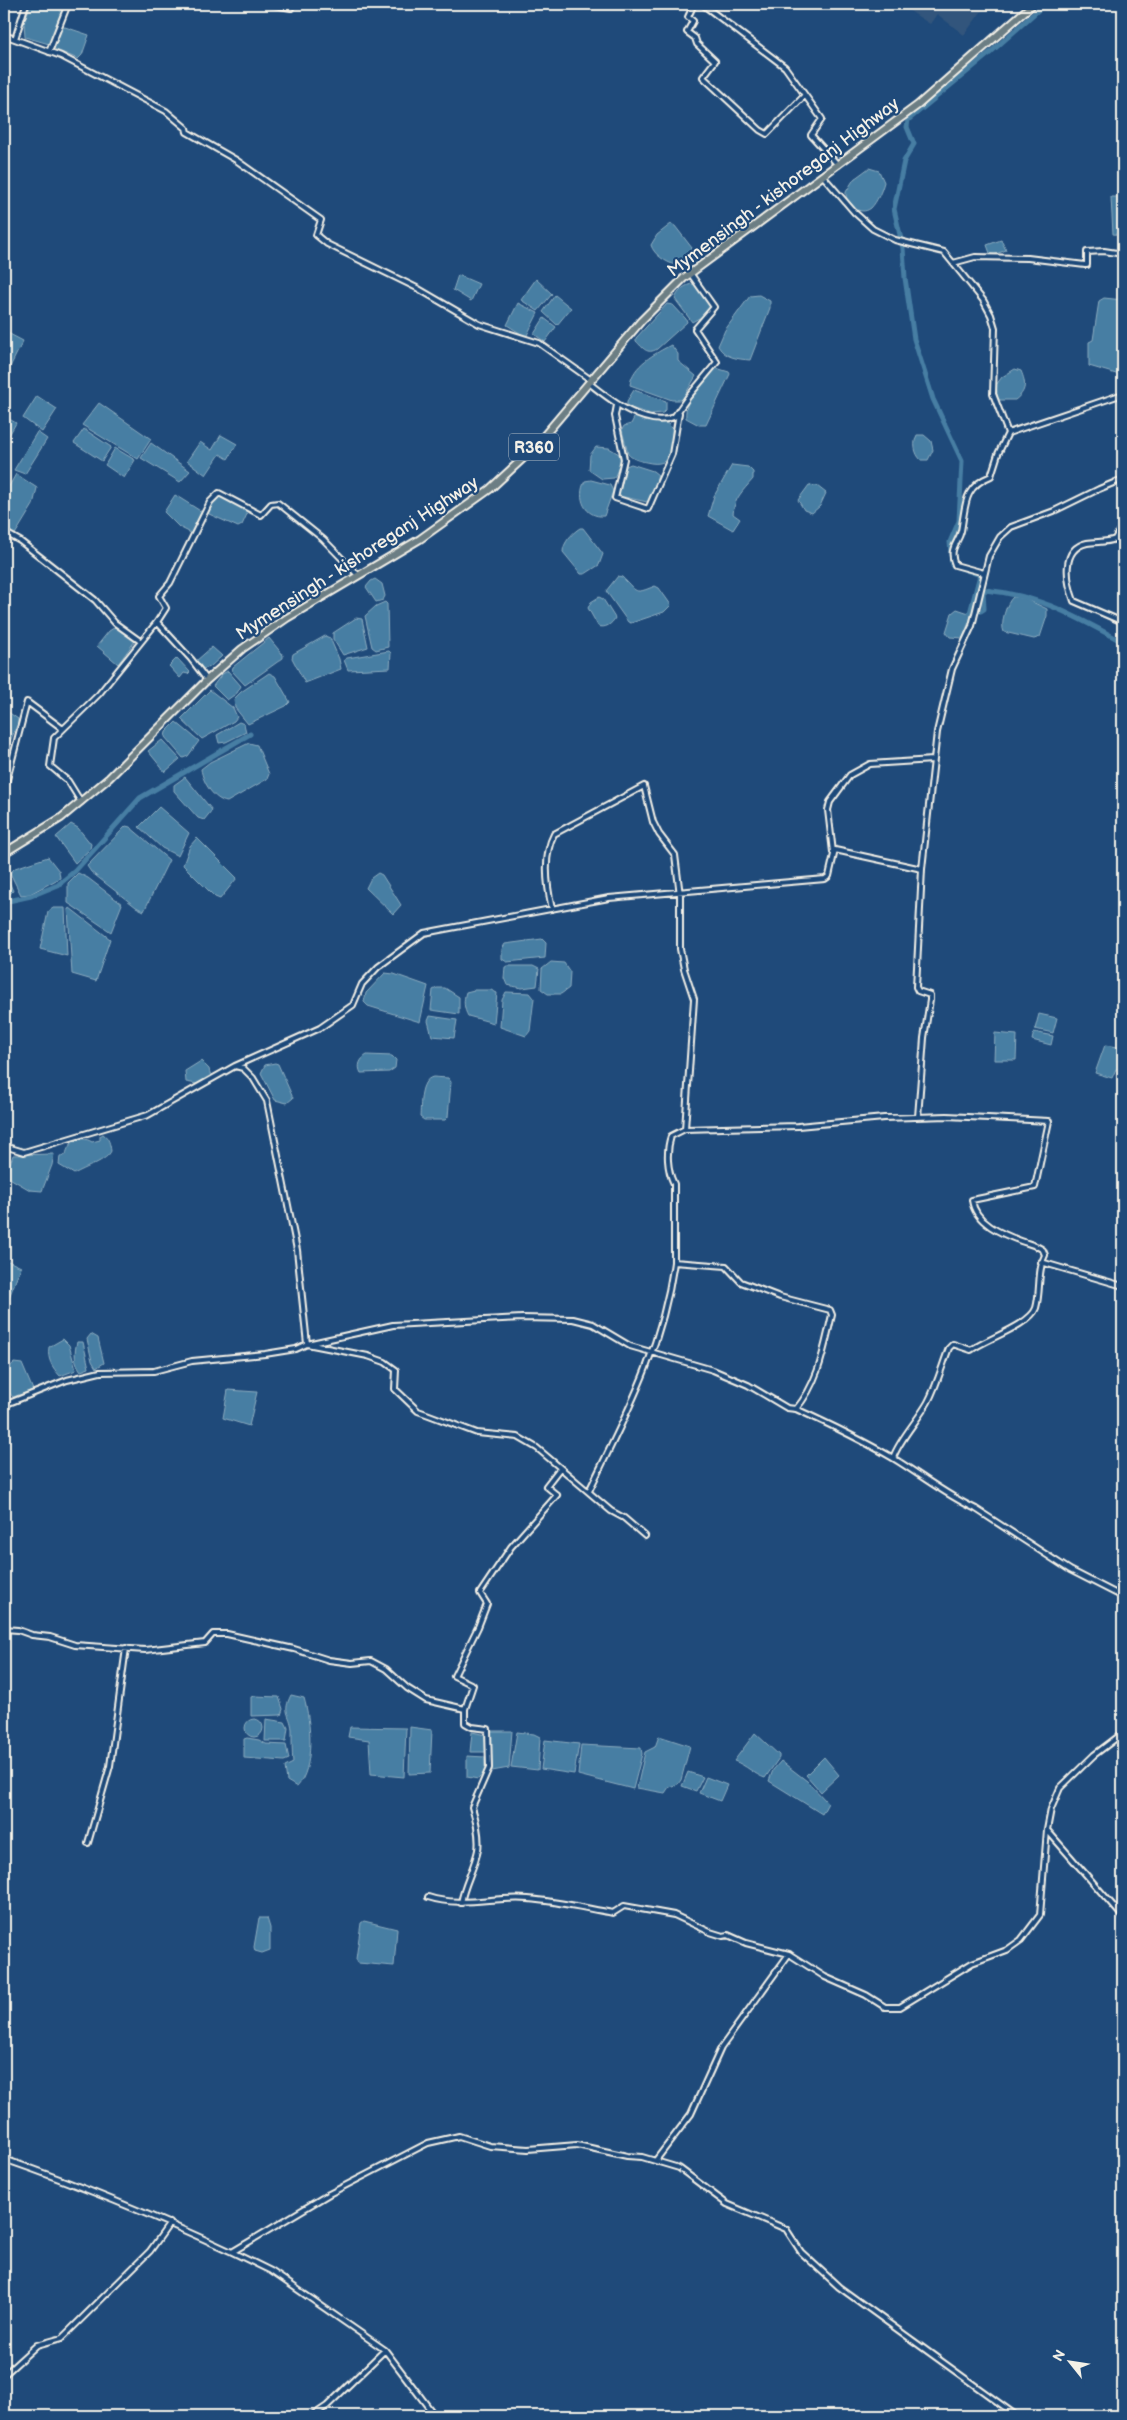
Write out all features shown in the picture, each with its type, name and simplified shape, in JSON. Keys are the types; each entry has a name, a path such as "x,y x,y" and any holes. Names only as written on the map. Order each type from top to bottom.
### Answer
{"main road":[{"name":"Mymensingh - kishoreganj Highway","path":"4,853 60,818 81,802 130,760 207,680 267,631 420,538 490,489 532,450 660,301 690,273 918,105 1033,4"}],"street":[{"path":"15,39 26,4"},
{"path":"49,52 68,4"},
{"path":"269,4 291,8 292,4"},
{"path":"694,4 688,17 693,21 687,32 695,38 697,44 715,61 703,77 760,130 767,134 805,95"},
{"path":"702,4 785,68 822,119 811,135 838,165"},
{"path":"4,35 49,52 166,111 186,128 187,132 236,160 321,220 316,235 327,244 417,288 480,324 539,343 617,405 633,413 664,420 674,418 688,397 717,362 695,329 714,307 690,273"},
{"path":"823,176 862,221 872,229 895,240 944,252 983,300 995,328 993,394 1008,433"},
{"path":"952,263 976,257 1028,258 1087,265 1087,252 1104,250 1123,254"},
{"path":"984,573 956,565 952,558 955,542 961,532 966,497 972,488 991,476 998,454 1008,433 1123,394"},
{"path":"617,405 615,416 624,459 615,498 648,509 672,454 679,411"},
{"path":"918,1117 924,1038 930,1000 930,995 918,991 916,987 922,869 937,732 950,676 976,613 984,573 996,542 1011,528 1123,480"},
{"path":"81,802 68,781 50,766 54,738 99,694 157,622 166,608 160,596 175,574 210,502 219,493 261,515 271,504 278,503 323,539 358,575"},
{"path":"1123,524 1115,539 1084,544 1076,550 1067,562 1068,582 1074,600 1123,622"},
{"path":"4,532 20,541 87,594 114,623 140,641"},
{"path":"157,622 191,659 207,680"},
{"path":"4,791 27,702 63,730"},
{"path":"4,1146 24,1152 148,1116 235,1066 326,1024 353,1005 362,984 369,975 424,933 610,898 825,879 829,876 833,853 828,810 830,802 850,775 870,764 933,760"},
{"path":"552,909 548,890 549,843 554,834 644,786 653,822 659,834 675,855 680,892 680,949 684,969 694,999 685,1129"},
{"path":"833,853 835,850 922,869"},
{"path":"235,1066 243,1068 253,1078 267,1101 297,1250 307,1344"},
{"path":"589,1491 654,1353 669,1299 674,1262 674,1184 669,1176 668,1145 671,1136 685,1129 798,1126 918,1117 947,1116 1049,1121 1034,1187 972,1200 973,1207 980,1218 992,1228 1044,1250 1045,1255 1041,1262 1041,1282 1035,1310 1031,1316 971,1350 953,1344 949,1348 929,1400 913,1427 896,1450 894,1458"},
{"path":"674,1262 726,1266 741,1282 780,1297 830,1310 832,1315 819,1369 807,1395 796,1409"},
{"path":"1041,1262 1123,1286"},
{"path":"4,1404 67,1380 100,1372 154,1371 192,1362 265,1354 393,1325 522,1318 573,1319 593,1324 630,1346 713,1370 748,1385 787,1408 796,1409 894,1458 1070,1570 1123,1597"},
{"path":"307,1344 359,1354 385,1362 396,1370 395,1388 418,1411 477,1433 518,1437 537,1448 611,1511 624,1518 644,1536"},
{"path":"461,1904 463,1892 478,1850 476,1822 472,1808 489,1768 488,1729 472,1728 465,1723 465,1709 473,1686 454,1676 478,1627 486,1604 480,1593 511,1547 557,1495 546,1486 560,1468"},
{"path":"4,1629 18,1630 32,1636 50,1637 75,1645 145,1650 205,1643 214,1634 227,1634 294,1649 329,1660 352,1663 371,1662 386,1669 406,1688 426,1700 465,1709"},
{"path":"88,1843 110,1766 126,1648"},
{"path":"428,1897 461,1904 527,1899 613,1913 624,1906 674,1915 710,1932 728,1936 746,1944 789,1954 825,1976 866,1995 885,2007 900,2007 972,1963 1001,1953 1022,1940 1040,1916 1047,1830 1051,1809 1060,1788 1087,1761 1123,1733"},
{"path":"1047,1830 1123,1917"},
{"path":"656,2160 691,2114 721,2048 768,1980 789,1954"},
{"path":"232,2252 329,2194 428,2143 459,2136 490,2146 528,2150 577,2145 656,2160 679,2168 727,2204 786,2229 801,2252 839,2287 1017,2416"},
{"path":"4,2160 60,2178 170,2223 271,2271 385,2350 436,2416"},
{"path":"4,2375 38,2345 62,2338 150,2251 170,2223"},
{"path":"312,2416 326,2406 385,2350"}],"shaded area":[{"path":"31,4 65,4 49,44 25,37 24,22"},
{"path":"899,4 987,4 964,35 937,14 930,24"},
{"path":"65,27 89,35 82,55 78,59 54,49 60,29"},
{"path":"869,168 879,171 884,182 879,196 871,208 862,211 851,205 846,197 846,192 854,179"},
{"path":"1111,197 1123,197 1123,235 1113,234"},
{"path":"671,224 675,226 692,248 688,255 675,265 661,258 651,245 657,235"},
{"path":"1001,240 1006,250 991,256 987,245"},
{"path":"458,275 479,284 471,301 453,290"},
{"path":"536,279 552,294 538,311 521,300"},
{"path":"694,284 711,306 703,316 692,322 675,299 682,288"},
{"path":"555,295 571,308 557,325 543,312"},
{"path":"759,295 770,301 770,308 750,360 736,358 724,353 718,346 725,330 750,296"},
{"path":"1104,298 1123,300 1123,376 1089,366 1089,342 1093,340 1099,301"},
{"path":"518,303 538,313 526,337 507,325"},
{"path":"667,304 673,305 687,322 657,349 648,351 636,341 636,338"},
{"path":"544,318 556,327 545,342 534,334"},
{"path":"4,331 23,341 7,373 4,371"},
{"path":"671,345 678,354 678,361 696,376 682,400 672,400 630,385 635,371 646,360"},
{"path":"716,368 730,374 706,425 699,425 686,418 688,403 695,390"},
{"path":"1015,369 1021,371 1024,379 1022,393 1015,400 998,400 996,385 1002,377"},
{"path":"634,390 666,401 666,410 663,413 651,414 627,407 627,401"},
{"path":"37,396 57,409 42,432 23,418"},
{"path":"99,403 151,439 138,459 82,425"},
{"path":"4,416 16,423 4,444"},
{"path":"635,416 668,424 672,428 672,443 667,460 655,463 644,462 628,454 622,430 624,426 631,424"},
{"path":"84,429 111,447 102,461 74,443"},
{"path":"37,432 47,439 25,474 14,470"},
{"path":"221,435 237,444 228,459 220,454 206,475 187,461 200,442 212,450"},
{"path":"917,435 924,435 931,441 933,450 928,460 921,460 917,454 915,445"},
{"path":"151,443 190,471 180,482 141,458"},
{"path":"596,447 609,448 619,454 621,462 614,478 602,479 589,470 590,455"},
{"path":"115,448 135,460 124,478 105,465"},
{"path":"631,464 653,471 658,475 650,501 620,496 618,493 626,466"},
{"path":"732,465 748,467 753,472 753,479 735,503 733,514 740,519 733,530 708,516 714,496"},
{"path":"16,474 37,488 33,505 14,536 4,530 4,495"},
{"path":"591,480 610,485 613,491 604,516 592,514 587,510 582,500 582,487 585,481"},
{"path":"809,485 817,486 826,493 820,506 812,513 804,510 798,500"},
{"path":"175,495 202,512 191,533 179,527 164,512"},
{"path":"219,496 247,510 248,512 242,525 238,527 209,514 208,510"},
{"path":"580,528 583,528 603,554 599,565 585,574 581,574 563,552 568,538"},
{"path":"618,576 622,577 634,589 639,591 655,586 659,588 671,605 664,612 631,623 628,622 606,591"},
{"path":"375,579 382,584 385,596 383,600 376,602 366,587"},
{"path":"599,597 603,599 615,618 610,624 603,627 598,626 588,608 591,602"},
{"path":"1013,597 1024,598 1047,609 1047,616 1040,637 1034,639 1004,632 1004,614"},
{"path":"385,602 387,604 388,647 376,650 372,647 365,616 376,606"},
{"path":"957,609 972,614 963,638 950,637 946,632 952,613"},
{"path":"356,618 362,619 368,647 343,655 333,639 333,633"},
{"path":"117,626 135,641 118,664 97,646 109,631"},
{"path":"325,636 330,638 341,669 305,683 292,658 293,654"},
{"path":"269,638 283,655 283,658 245,685 232,671 233,667"},
{"path":"212,647 222,656 210,667 203,669 196,661"},
{"path":"389,651 391,653 390,668 348,670 344,660 347,658"},
{"path":"177,658 190,672 188,674 184,673 180,678 169,666"},
{"path":"228,671 241,686 237,693 227,700 213,686 222,674"},
{"path":"269,673 275,676 290,702 286,706 248,724 235,708 234,699"},
{"path":"210,690 233,708 237,717 234,721 202,739 181,719"},
{"path":"4,709 18,719 8,746 4,744"},
{"path":"176,722 199,741 188,756 183,758 165,737 166,732"},
{"path":"239,722 244,724 246,732 226,742 219,743 217,735"},
{"path":"162,740 180,759 165,772 148,751"},
{"path":"249,743 257,745 269,774 267,779 227,802 222,801 210,790 204,780 201,769 210,762"},
{"path":"185,777 212,810 204,820 198,818 174,791 174,785"},
{"path":"159,807 189,833 178,856 162,848 139,827"},
{"path":"71,824 78,828 91,844 90,849 75,863 56,837"},
{"path":"126,826 130,827 169,860 144,911 136,907 91,872 87,866"},
{"path":"197,838 237,878 220,899 215,897 183,865 190,846"},
{"path":"48,857 59,871 60,878 30,894 21,895 10,873 15,868"},
{"path":"4,870 13,891 4,899"},
{"path":"78,873 88,878 122,904 111,932 68,903 68,883"},
{"path":"378,873 382,875 401,905 393,914 366,888 371,878"},
{"path":"53,908 65,908 67,956 40,949 48,912"},
{"path":"70,908 110,939 96,981 72,974 68,909"},
{"path":"542,939 546,943 545,958 507,962 502,959 502,949 505,944"},
{"path":"551,962 564,963 570,972 569,988 561,994 548,994 541,989 542,969"},
{"path":"533,966 539,969 537,986 522,988 507,985 504,978 505,967"},
{"path":"385,973 394,974 428,986 420,1022 368,1006 364,1002 366,993"},
{"path":"445,988 459,997 459,1014 431,1010 433,990"},
{"path":"491,990 497,993 494,1023 468,1016 464,1005 465,995 466,992"},
{"path":"506,992 530,993 534,998 530,1031 526,1036 500,1027 502,1000"},
{"path":"1039,1014 1057,1018 1053,1033 1035,1029"},
{"path":"430,1016 457,1020 454,1038 432,1036 428,1021"},
{"path":"1034,1032 1053,1036 1051,1045 1032,1040"},
{"path":"995,1033 1017,1035 1016,1060 994,1060"},
{"path":"1105,1045 1123,1048 1123,1070 1116,1069 1112,1078 1095,1073"},
{"path":"367,1055 392,1056 396,1060 395,1068 389,1072 361,1073 360,1063"},
{"path":"201,1061 209,1069 211,1077 197,1084 186,1082 185,1071"},
{"path":"278,1064 293,1098 287,1103 275,1100 261,1073 265,1065"},
{"path":"433,1077 448,1078 451,1082 448,1117 445,1120 424,1120 420,1117 423,1088 428,1079"},
{"path":"103,1134 108,1139 111,1151 105,1158 74,1174 59,1165 60,1156 66,1155 72,1143 79,1139 92,1142 100,1140 100,1136"},
{"path":"54,1154 42,1191 30,1190 6,1176 13,1155"},
{"path":"4,1259 21,1267 8,1300 4,1297"},
{"path":"91,1334 98,1338 104,1363 96,1368 92,1361 87,1339"},
{"path":"63,1339 69,1345 76,1370 60,1376 51,1363 49,1347"},
{"path":"77,1342 83,1342 89,1368 81,1371 75,1357"},
{"path":"14,1363 22,1364 33,1390 13,1397 6,1389 4,1372"},
{"path":"228,1390 257,1392 249,1426 223,1418"},
{"path":"291,1695 304,1698 310,1732 307,1768 303,1779 297,1787 287,1781 285,1767 293,1763 292,1729 287,1713 288,1701"},
{"path":"251,1697 279,1697 283,1709 281,1715 251,1716"},
{"path":"254,1719 260,1722 263,1728 260,1734 254,1737 248,1734 245,1728 248,1722"},
{"path":"266,1719 285,1722 288,1728 286,1741 265,1741"},
{"path":"350,1727 406,1728 404,1777 371,1774 369,1740 348,1737"},
{"path":"410,1727 432,1730 430,1773 409,1774"},
{"path":"490,1731 512,1731 509,1768 492,1771"},
{"path":"472,1732 486,1735 486,1752 470,1752"},
{"path":"517,1732 534,1734 540,1737 538,1770 511,1767"},
{"path":"755,1733 779,1755 779,1758 765,1778 734,1761"},
{"path":"659,1736 690,1746 681,1780 678,1784 669,1787 665,1793 637,1788 645,1752 655,1747"},
{"path":"244,1739 259,1740 266,1744 286,1745 289,1759 284,1761 244,1758"},
{"path":"545,1740 579,1744 574,1774 541,1769"},
{"path":"581,1745 641,1748 642,1754 633,1789 578,1775"},
{"path":"467,1756 485,1757 485,1773 478,1779 467,1777"},
{"path":"824,1757 839,1775 821,1792 806,1775"},
{"path":"781,1761 807,1781 828,1803 822,1814 769,1781 773,1770"},
{"path":"688,1772 703,1777 696,1791 682,1786"},
{"path":"706,1777 727,1785 720,1801 699,1793"},
{"path":"259,1918 267,1918 270,1928 270,1950 262,1953 255,1951 254,1947"},
{"path":"364,1921 397,1929 394,1966 358,1963 356,1959 361,1923"}],"waterway":[{"path":"970,613 980,575 952,565 950,542 959,521 962,461 933,399 914,339 905,278 903,248 894,209 904,161 914,144 907,127 908,120 991,52 1045,4"},
{"path":"972,611 984,609 983,591 1005,593 1057,608 1123,642"},
{"path":"4,902 31,896 58,885 75,871 140,798 250,734"}]}
